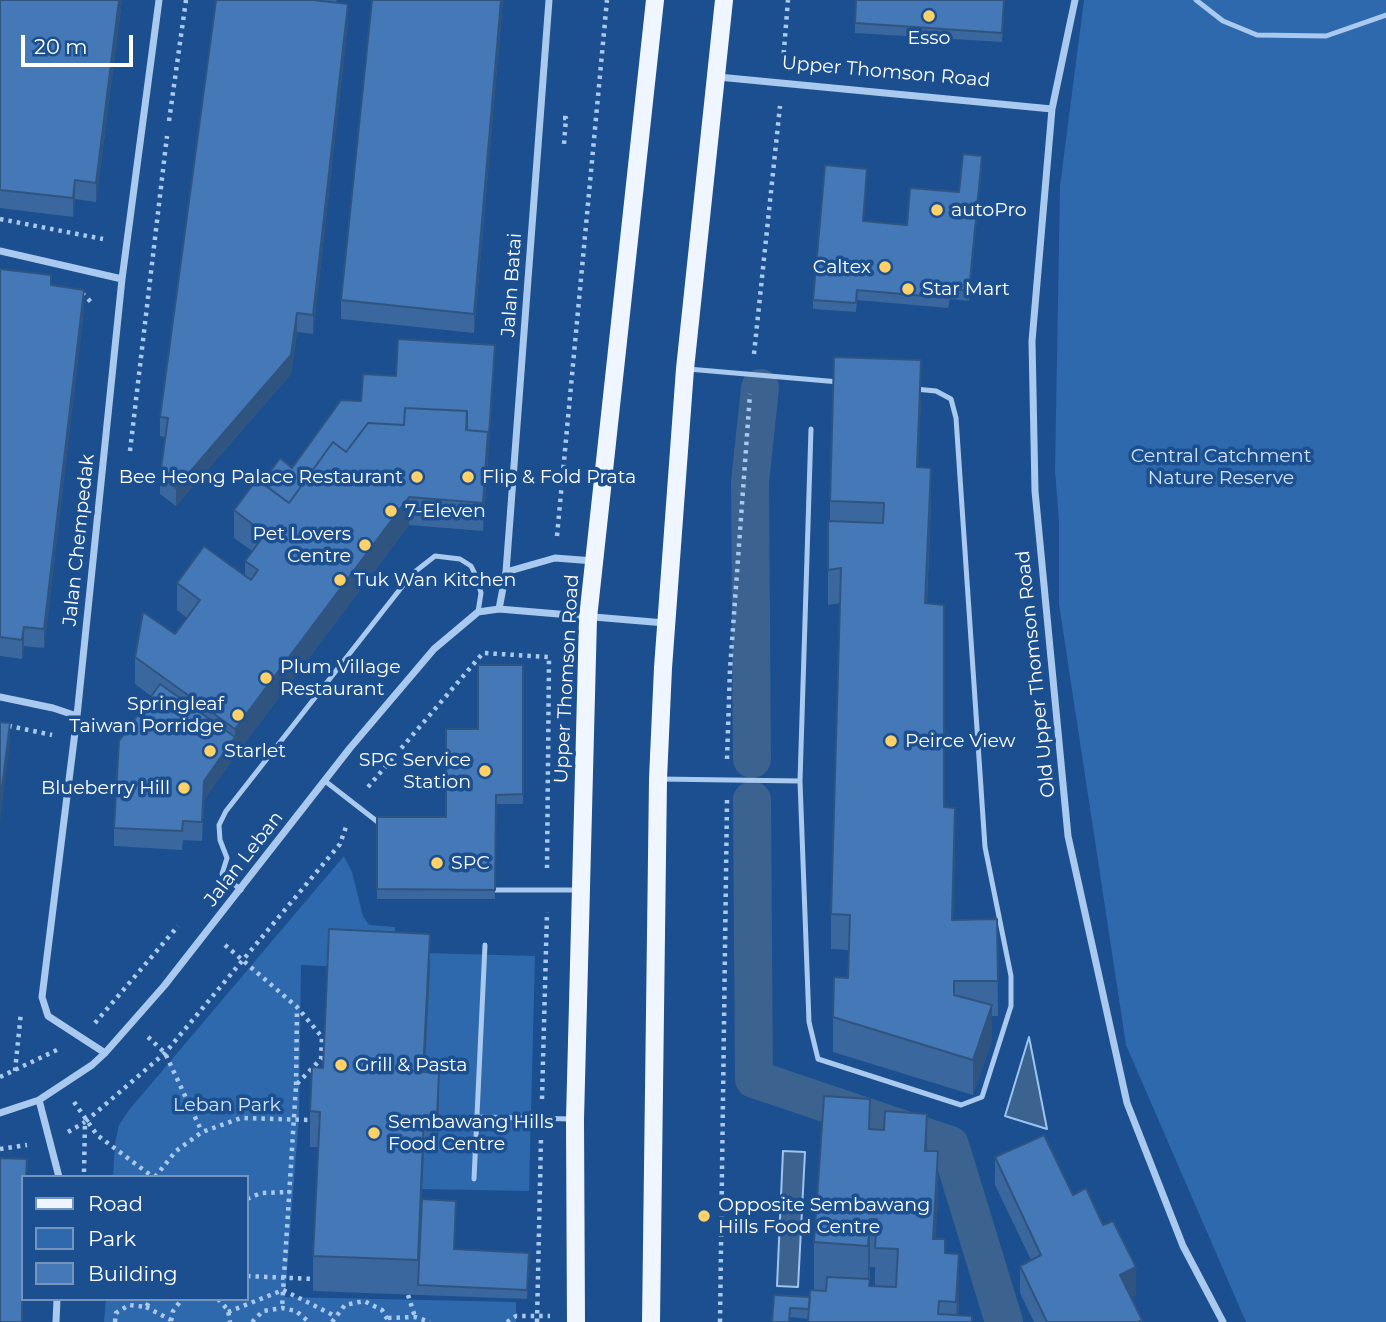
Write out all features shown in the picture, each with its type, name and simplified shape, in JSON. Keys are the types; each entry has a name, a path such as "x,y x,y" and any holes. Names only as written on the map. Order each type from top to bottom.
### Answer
{"main road":[{"name":"Upper Thomson Road","path":"576,1319 575,1119 587,618 655,0"},
{"path":"651,1322 659,779 666,623 685,369 724,0"}],"street":[{"name":"Jalan Chempedak","path":"105,1053 48,1016 42,997 77,716 122,279 159,0"},
{"name":"Jalan Batai","path":"506,572 549,0"},
{"name":"Old Upper Thomson Road","path":"1075,0 1052,109 1032,341 1035,491 1068,836 1127,1103 1183,1246 1223,1322"},
{"name":"Upper Thomson Road","path":"716,77 1052,109"},
{"path":"0,251 122,279"},
{"path":"499,609 506,572 555,558 594,561"},
{"path":"478,612 499,609 666,623"},
{"name":"Jalan Leban","path":"0,1113 39,1100 105,1053 209,930 325,781 434,649 478,612"},
{"path":"0,697 77,716"},
{"path":"39,1100 59,1175"},
{"path":"57,1301 57,1322"}],"lane":[{"path":"1196,0 1223,21 1257,35 1326,36 1386,15"},
{"path":"685,369 844,383"},
{"path":"811,429 800,781 809,1022 818,1059 961,1105 982,1097 1011,1006 1012,976 985,846 956,418 951,399 936,391 910,388"},
{"path":"240,890 222,874 227,858 220,840 219,825 226,811 412,573 435,556 447,555 460,559 471,566 477,578 481,593 478,612"},
{"path":"659,779 800,781"},
{"path":"325,781 390,831"},
{"path":"480,890 579,890"},
{"path":"474,1179 485,945"},
{"path":"477,1117 575,1119"}],"path":[{"path":"130,456 167,132 186,0"},
{"path":"555,558 607,0"},
{"path":"0,219 103,239"},
{"path":"84,1175 85,1122 165,1053 241,959 341,844 353,805 483,653 549,657 546,957"},
{"path":"0,724 52,735"},
{"path":"720,1322 727,779"},
{"path":"0,1077 82,1038 181,923"},
{"path":"209,930 297,1007 322,1037 321,1059 296,1085"},
{"path":"282,1308 295,1119 297,1007"},
{"path":"132,1022 165,1053 202,1132"},
{"path":"63,1083 85,1122 151,1175"},
{"path":"156,1175 176,1150 202,1132 241,1118 311,1120"},
{"path":"248,1199 261,1193 290,1192"},
{"path":"248,1276 313,1279"},
{"path":"228,1312 283,1290"},
{"path":"283,1290 333,1319 345,1305 364,1301 374,1303 388,1320 415,1317 430,1322"},
{"path":"408,1295 415,1317"},
{"path":"146,1307 150,1301"},
{"path":"116,1322 116,1313 129,1305 146,1307 171,1321 173,1311 180,1301"},
{"path":"220,1301 228,1312 230,1322"},
{"path":"252,1322 263,1311 282,1308 296,1311 309,1322"},
{"path":"507,1322 516,1316 530,1315 576,1319"}],"green space":[{"name":"Central Catchment Nature Reserve","path":"1084,0 1386,0 1386,1322 1246,1322 1126,1045 1059,604 1059,521 1055,470 1060,186"},
{"name":"Leban Park","path":"344,856 352,872 363,916 369,925 395,927 393,969 301,965 299,1116 285,1297 516,1302 516,1322 104,1322 106,1301 248,1301 248,1175 113,1175 119,1125"},
{"path":"424,953 535,956 529,1191 419,1189"}],"shaded area":[{"path":"1029,1037 1047,1129 1005,1116"},
{"path":"783,1151 805,1152 798,1287 777,1286"}],"building":[{"path":"0,0 119,0 96,183 75,180 73,198 0,190"},
{"path":"216,0 313,0 348,4 313,315 297,313 291,355 176,488 160,475 168,418 160,417"},
{"path":"372,0 501,0 474,314 341,300"},
{"name":"Esso","path":"856,0 1004,0 1002,33 855,23"},
{"name":"Caltex","path":"963,154 982,156 969,291 950,289 948,298 857,290 856,303 813,300 825,165 867,169 863,221 907,225 910,188 959,192"},
{"path":"0,269 51,275 51,285 84,290 44,629 24,627 22,640 0,637"},
{"path":"398,339 495,345 488,449 488,432 467,430 467,411 405,408 404,425 368,423 346,452 333,442 289,503 262,483 280,458 292,468 341,400 361,401 363,374 396,376"},
{"name":"Peirce View","path":"834,357 921,360 917,467 931,468 925,603 944,605 944,807 955,808 952,920 997,919 998,981 954,981 954,995 992,1005 973,1060 833,1017 834,977 848,978 850,915 831,914 841,568 828,570 828,521 883,523 884,503 830,501"},
{"path":"405,408 467,411 466,430 488,432 483,503 409,497 235,729 135,657 143,612 175,634 200,600 177,583 204,546 251,580 258,570 245,561 265,534 234,510 257,479 289,503 333,442 346,452 368,423 404,425"},
{"path":"478,665 523,665 523,794 496,795 495,890 377,889 377,817 446,817 446,729 478,729"},
{"path":"160,684 235,737 204,781 202,822 183,821 182,831 114,828 119,741"},
{"path":"0,722 10,723 0,803"},
{"name":"Sembawang Hills Food Centre","path":"329,929 430,934 423,1072 439,1073 437,1116 424,1115 418,1260 313,1256 320,1112 310,1111 312,1067 323,1068"},
{"path":"824,1096 870,1099 869,1129 884,1130 885,1111 927,1114 925,1151 938,1151 933,1239 945,1239 945,1253 959,1254 956,1302 939,1301 938,1314 972,1316 972,1322 808,1322 810,1290 826,1291 827,1277 870,1279 869,1286 896,1287 898,1249 875,1248 877,1219 870,1219 868,1246 814,1242"},
{"path":"1044,1135 1073,1195 1086,1188 1103,1225 1113,1221 1136,1267 1120,1275 1142,1320 1047,1322 1020,1266 1041,1255 995,1157"},
{"path":"0,1158 27,1159 26,1175 21,1175 22,1322 0,1322"},
{"path":"422,1199 456,1201 454,1249 529,1253 527,1290 418,1285"},
{"path":"774,1295 810,1297 809,1309 790,1308 789,1322 772,1322"}],"waterway":[{"path":"752,759 750,482 760,388"},
{"path":"752,800 754,1079 950,1145 1004,1322"}],"place":[{"name":"Esso","path":"929,16"},
{"name":"autoPro","path":"937,210"},
{"name":"Caltex","path":"885,267"},
{"name":"Star Mart","path":"908,289"},
{"name":"Bee Heong Palace Restaurant","path":"417,477"},
{"name":"Flip & Fold Prata","path":"468,477"},
{"name":"7-Eleven","path":"391,511"},
{"name":"Pet Lovers Centre","path":"365,545"},
{"name":"Tuk Wan Kitchen","path":"340,580"},
{"name":"Plum Village Restaurant","path":"266,678"},
{"name":"Springleaf Taiwan Porridge","path":"238,715"},
{"name":"Peirce View","path":"891,741"},
{"name":"Starlet","path":"210,751"},
{"name":"SPC Service Station","path":"485,771"},
{"name":"Blueberry Hill","path":"184,788"},
{"name":"SPC","path":"437,863"},
{"name":"Grill & Pasta","path":"341,1065"},
{"name":"Sembawang Hills Food Centre","path":"374,1133"},
{"name":"Opposite Sembawang Hills Food Centre","path":"704,1216"}]}
